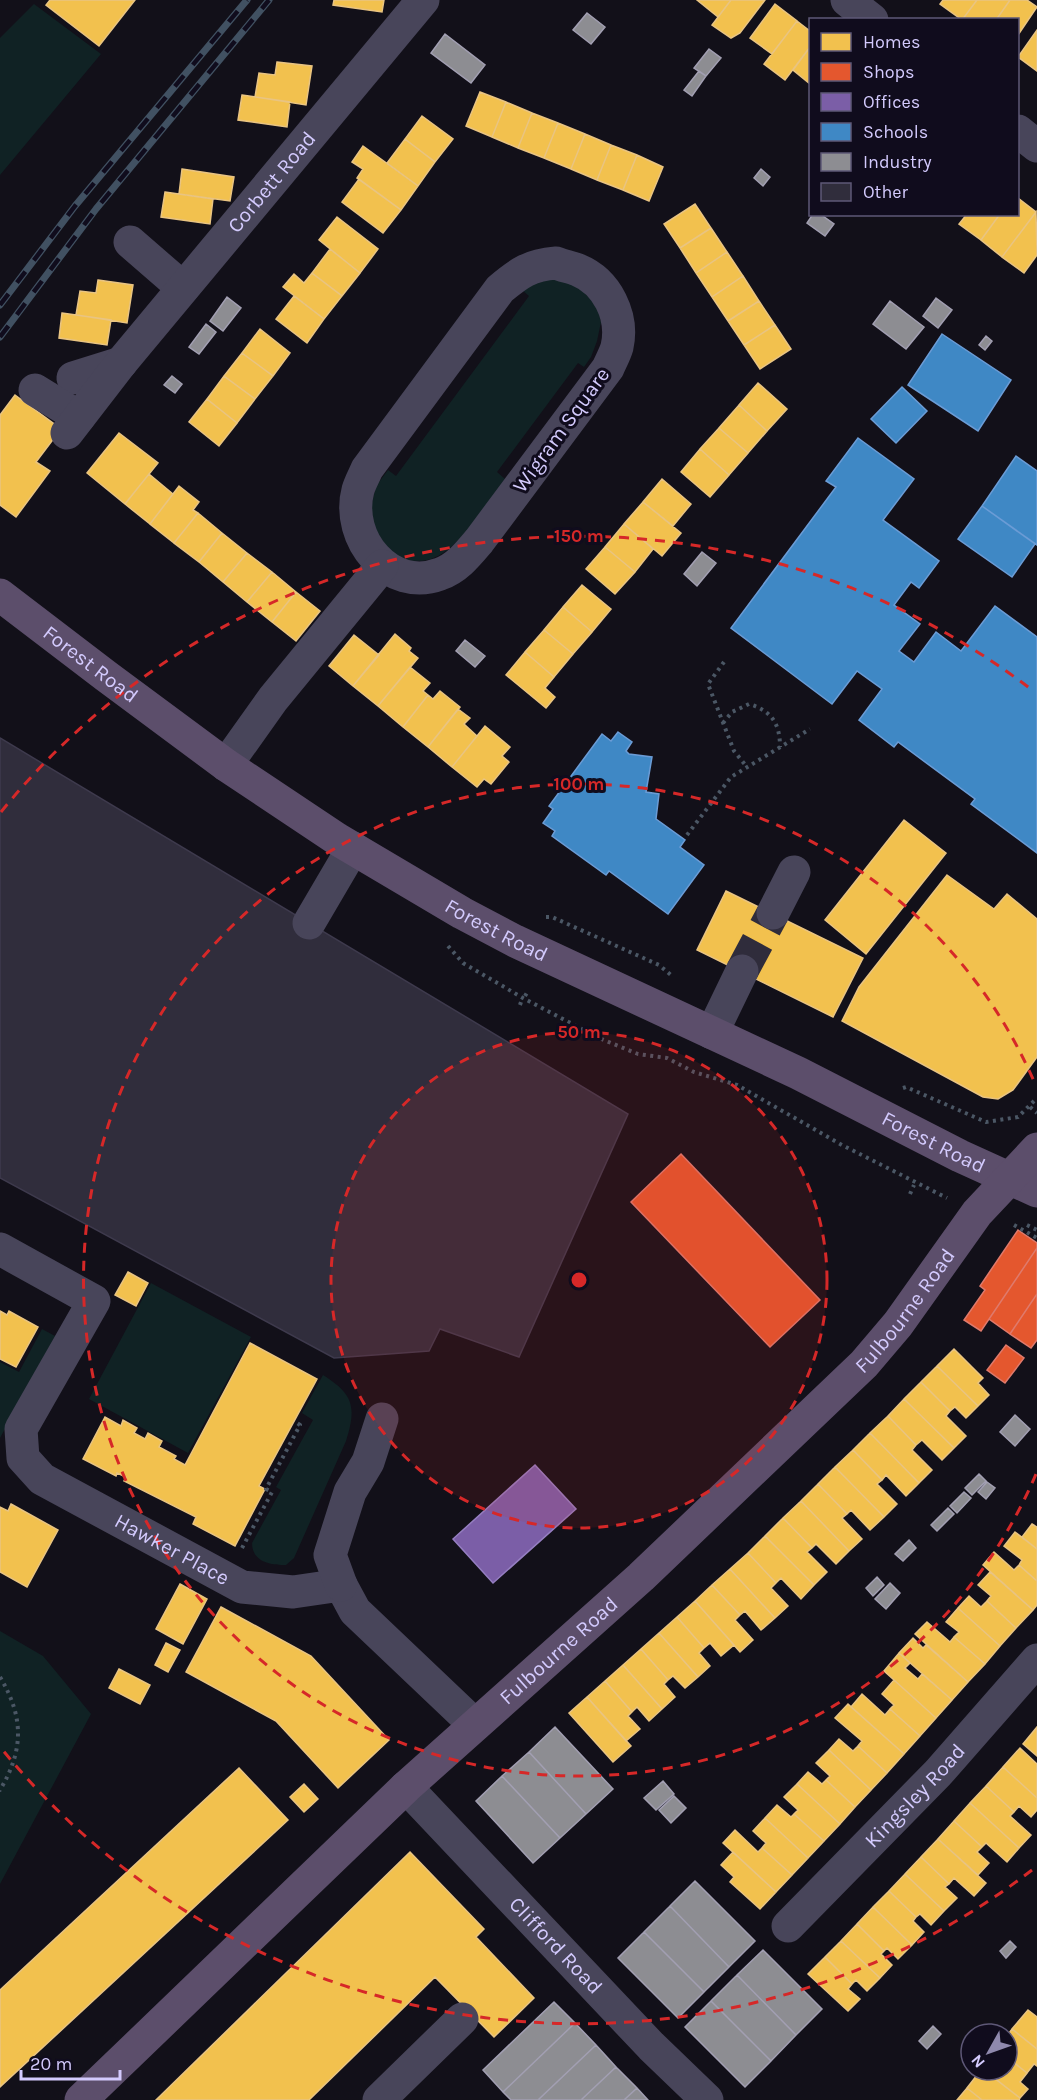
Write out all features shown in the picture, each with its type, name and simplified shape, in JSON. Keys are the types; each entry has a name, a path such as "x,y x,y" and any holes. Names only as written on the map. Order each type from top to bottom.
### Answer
{"main road":[{"name":"Forest Road","path":"0,595 226,765 353,848 462,913 515,941 798,1073 954,1153 1024,1185"},
{"name":"Fulbourne Road","path":"81,2100 406,1786 641,1577 864,1364 898,1324 977,1213 1024,1185 1037,1149"}],"street":[{"name":"Corbett Road","path":"35,390 73,425 121,363 423,0"},
{"path":"847,0 870,18"},
{"path":"1019,132 1037,146"},
{"path":"130,242 183,288"},
{"name":"Wigram Square","path":"556,263 579,270 599,284 613,303 619,325 617,347 608,368 479,541 460,562 441,574 422,578 398,574 382,566 368,549 359,528 356,508 358,490 367,469 500,289 519,273 538,264 556,263"},
{"path":"73,378 121,363"},
{"path":"226,765 273,699 382,566"},
{"path":"309,923 353,848"},
{"path":"773,913 794,872"},
{"path":"712,1033 742,971"},
{"name":"Hawker Place","path":"0,1249 94,1300 21,1429 22,1458 42,1479 242,1587 293,1592 341,1586"},
{"path":"382,1419 368,1462 350,1492 330,1555 341,1586 355,1611 475,1725"},
{"name":"Kingsley Road","path":"788,1926 938,1773 1037,1660"},
{"name":"Clifford Road","path":"406,1786 651,2046 707,2100"},
{"path":"379,2100 462,2019"}],"path":[{"path":"724,662 708,684 734,751 747,767"},
{"path":"723,723 732,712 749,704 763,708 778,725 780,747"},
{"path":"687,835 731,777 810,729"},
{"name":"Forest Road","path":"537,917 552,917 659,965 675,979"},
{"name":"Forest Road","path":"439,941 449,946 463,963 599,1038 638,1054 667,1058 694,1072 737,1085 842,1145 932,1187 952,1201"},
{"path":"525,996 528,991"},
{"name":"Forest Road","path":"898,1090 906,1087 987,1122 1018,1117 1030,1107"},
{"path":"1037,1098 1030,1107 1037,1113"},
{"path":"910,1194 916,1180"},
{"path":"1009,1221 1017,1220 1037,1230"},
{"path":"1015,1224 1037,1238"},
{"path":"225,1578 272,1491 266,1489 300,1425 294,1421"},
{"path":"0,1677 12,1696 17,1722 18,1750 9,1775 0,1790"}],"shaded area":[{"path":"34,4 101,54 0,175 0,38"},
{"path":"544,278 574,282 597,306 601,322 591,357 584,367 578,363 497,472 505,479 461,538 450,548 427,560 394,559 374,533 371,507 376,486 388,470 396,476 529,296 522,290"},
{"path":"151,1283 251,1337 188,1453 89,1399"},
{"path":"42,1329 55,1336 0,1438 0,1362 19,1372"},
{"path":"323,1375 341,1388 350,1402 351,1419 346,1441 294,1558 286,1565 269,1563 255,1554 252,1543 281,1490 276,1487 313,1420 302,1413"},
{"path":"0,1631 43,1656 91,1714 0,1884"}],"building: Homes":[{"path":"50,0 135,0 99,46 46,5"},
{"path":"334,0 384,0 382,12 333,5"},
{"path":"697,0 731,0 718,17"},
{"path":"731,0 765,0 740,33 731,38 712,25"},
{"path":"943,0 977,0 964,18 959,18 940,4"},
{"path":"977,0 1010,0 997,18 964,18"},
{"path":"1010,0 1027,0 1037,7 1019,34 1019,18 997,18"},
{"path":"775,4 797,21 772,54 750,38"},
{"path":"797,21 809,30 809,48 785,80 764,64"},
{"path":"1037,30 1037,71 1019,56"},
{"path":"809,48 809,83 793,70"},
{"path":"277,62 312,66 306,105 255,97 259,73 275,75"},
{"path":"480,92 506,102 492,137 466,126"},
{"path":"242,95 290,102 287,127 238,120"},
{"path":"506,102 532,113 518,148 492,137"},
{"path":"532,113 558,123 544,158 518,148"},
{"path":"422,116 453,139 435,162 405,139"},
{"path":"558,123 585,134 571,169 544,158"},
{"path":"585,134 611,145 597,180 571,169"},
{"path":"405,139 435,162 418,186 387,163"},
{"path":"611,145 637,155 623,190 597,180"},
{"path":"363,146 418,186 401,210 357,178 363,169 352,162"},
{"path":"637,155 663,167 649,201 623,190"},
{"path":"182,169 234,177 230,201 179,194"},
{"path":"359,179 401,210 383,233 342,202"},
{"path":"165,192 213,199 210,224 161,217"},
{"path":"1019,199 1036,212 1002,257 981,240 999,216 1019,216"},
{"path":"695,204 711,228 680,248 664,224"},
{"path":"1036,212 1037,255 1024,273 1002,257"},
{"path":"965,216 999,216 981,240 959,224"},
{"path":"337,217 378,249 360,273 319,240"},
{"path":"711,228 727,252 696,273 680,248"},
{"path":"330,249 360,273 342,296 312,273"},
{"path":"727,252 743,276 712,297 696,273"},
{"path":"312,273 342,296 324,319 283,287 294,274 304,283"},
{"path":"743,276 759,301 728,321 712,297"},
{"path":"98,280 133,285 127,323 76,315 80,291 96,293"},
{"path":"294,296 324,319 307,343 276,319"},
{"path":"759,301 775,325 744,345 728,321"},
{"path":"62,313 111,320 107,345 59,338"},
{"path":"775,325 791,349 760,369 744,345"},
{"path":"260,329 290,353 273,376 242,353"},
{"path":"242,353 273,376 255,399 224,376"},
{"path":"224,376 255,399 237,423 207,399"},
{"path":"758,383 787,409 767,431 739,405"},
{"path":"15,395 61,429 36,462 50,471 16,517 0,505 0,415"},
{"path":"207,399 237,423 219,446 189,422"},
{"path":"739,405 767,431 748,453 719,428"},
{"path":"719,428 748,453 729,475 700,449"},
{"path":"119,433 158,463 125,504 87,473"},
{"path":"700,449 729,475 710,497 681,472"},
{"path":"149,474 173,494 150,524 125,504"},
{"path":"662,479 691,504 673,526 643,502"},
{"path":"179,486 199,502 193,510 198,513 174,543 150,524"},
{"path":"643,502 681,533 662,556 624,524"},
{"path":"198,513 222,533 199,562 174,543"},
{"path":"624,524 653,549 635,572 605,547"},
{"path":"222,533 247,553 223,582 199,562"},
{"path":"605,547 635,572 615,594 586,569"},
{"path":"247,553 272,572 247,602 223,582"},
{"path":"272,572 296,592 272,622 247,602"},
{"path":"582,585 611,609 592,632 563,607"},
{"path":"296,592 320,611 296,641 272,622"},
{"path":"563,607 592,632 573,654 544,630"},
{"path":"544,630 573,654 554,677 525,652"},
{"path":"395,634 411,648 409,651 418,658 378,706 353,686"},
{"path":"354,635 379,655 353,686 329,666"},
{"path":"525,652 554,677 545,688 555,697 546,708 506,675"},
{"path":"410,667 430,683 423,691 428,695 403,727 378,706"},
{"path":"440,691 460,707 428,747 403,727 428,695 433,699"},
{"path":"458,709 470,718 464,724 477,736 452,767 428,747"},
{"path":"485,726 510,747 502,756 509,762 491,784 484,779 477,787 452,767"},
{"path":"904,820 946,853 866,954 825,920"},
{"path":"947,875 994,909 1007,894 1037,919 1037,1057 1013,1090 998,1099 983,1097 842,1021 859,987"},
{"path":"726,891 863,958 833,1017 697,950"},
{"path":"128,1272 148,1283 136,1306 115,1295"},
{"path":"0,1311 7,1315 9,1311 38,1327 16,1367 0,1359"},
{"path":"250,1343 317,1379 259,1486 265,1489 235,1546 193,1524 196,1517 124,1481 126,1477 117,1473 116,1476 83,1459 105,1417 121,1426 123,1420 137,1428 134,1433 145,1439 148,1433 162,1441 159,1447 176,1456 174,1459 185,1465"},
{"path":"954,1349 983,1378 978,1383 989,1395 978,1406 937,1366"},
{"path":"937,1366 978,1406 966,1418 955,1407 950,1411 921,1382"},
{"path":"921,1382 950,1411 946,1416 966,1436 954,1448 904,1399"},
{"path":"904,1399 954,1448 942,1460 922,1440 916,1445 888,1416"},
{"path":"888,1416 916,1445 912,1450 932,1470 919,1483 870,1433"},
{"path":"870,1433 919,1483 906,1496 886,1475 882,1480 853,1450"},
{"path":"853,1450 882,1480 877,1484 897,1504 884,1517 835,1467"},
{"path":"835,1467 884,1517 870,1530 851,1510 847,1514 818,1484"},
{"path":"818,1484 847,1514 842,1518 862,1539 849,1551 801,1501"},
{"path":"801,1501 849,1551 836,1564 816,1544 812,1548 783,1518"},
{"path":"11,1504 58,1530 27,1587 0,1572 0,1507 8,1511"},
{"path":"783,1518 812,1548 807,1552 827,1572 814,1585 765,1536"},
{"path":"1032,1524 1037,1527 1037,1549 1022,1537"},
{"path":"1015,1532 1037,1549 1037,1581 1019,1565 1022,1560 1004,1546"},
{"path":"765,1536 814,1585 801,1599 781,1578 776,1583 748,1553"},
{"path":"994,1552 1014,1570 1019,1565 1037,1581 1037,1605 1033,1610 983,1565"},
{"path":"748,1553 776,1583 771,1588 788,1606 775,1618 730,1569"},
{"path":"730,1569 775,1618 761,1630 745,1611 740,1615 712,1585"},
{"path":"990,1572 1033,1610 1016,1628 987,1601 991,1596 978,1585"},
{"path":"180,1584 207,1599 183,1644 156,1629"},
{"path":"712,1585 740,1615 735,1620 753,1640 740,1652 695,1601"},
{"path":"969,1596 981,1607 987,1601 1016,1628 1000,1646 958,1608"},
{"path":"695,1601 734,1645 721,1656 710,1643 704,1648 677,1617"},
{"path":"221,1607 311,1656 389,1740 338,1788 276,1721 186,1672"},
{"path":"958,1608 1000,1646 985,1664 954,1637 959,1632 946,1622"},
{"path":"677,1617 704,1648 699,1653 710,1666 698,1677 659,1633"},
{"path":"927,1622 950,1642 954,1637 985,1664 968,1682 915,1634"},
{"path":"659,1633 698,1677 685,1688 673,1676 668,1680 641,1649"},
{"path":"913,1638 923,1648 926,1645 968,1682 952,1700 899,1653"},
{"path":"166,1643 180,1650 168,1672 155,1665"},
{"path":"641,1649 668,1680 664,1684 675,1697 662,1709 623,1665"},
{"path":"899,1653 910,1663 905,1668 918,1679 922,1674 952,1700 936,1718 884,1671"},
{"path":"623,1665 662,1709 649,1721 637,1707 632,1712 605,1681"},
{"path":"119,1669 150,1685 140,1704 109,1688"},
{"path":"894,1680 936,1718 920,1736 890,1709 894,1705 882,1694"},
{"path":"605,1681 632,1712 628,1716 640,1729 626,1741 587,1697"},
{"path":"862,1694 885,1715 890,1709 920,1736 904,1754 851,1707"},
{"path":"587,1697 631,1746 613,1762 569,1713"},
{"path":"848,1704 904,1754 887,1773 858,1746 862,1741 835,1718"},
{"path":"1037,1727 1037,1756 1023,1744"},
{"path":"839,1739 853,1751 858,1746 887,1773 871,1790 829,1750"},
{"path":"1020,1748 1037,1764 1037,1798 1003,1767"},
{"path":"829,1750 871,1790 855,1807 826,1780 830,1776 816,1763"},
{"path":"1003,1767 1037,1798 1037,1810 1031,1817 1019,1806 1014,1812 986,1786"},
{"path":"239,1768 288,1820 0,2087 0,1990"},
{"path":"808,1772 822,1784 826,1780 855,1807 840,1824 797,1784"},
{"path":"304,1784 318,1799 304,1812 290,1797"},
{"path":"797,1784 840,1824 824,1841 794,1814 798,1810 784,1797"},
{"path":"986,1786 1014,1812 1010,1816 1031,1835 1019,1848 970,1803"},
{"path":"970,1803 1019,1848 1007,1862 986,1843 982,1847 954,1821"},
{"path":"777,1805 791,1817 794,1814 824,1841 808,1858 765,1818"},
{"path":"765,1818 808,1858 792,1875 762,1848 766,1843 753,1831"},
{"path":"954,1821 982,1847 977,1852 989,1863 978,1875 938,1839"},
{"path":"735,1830 758,1852 762,1848 792,1875 776,1892 723,1843"},
{"path":"938,1839 986,1883 974,1896 954,1878 949,1884 921,1857"},
{"path":"410,1852 484,1929 476,1937 534,1998 494,2037 435,1977 309,2100 156,2100"},
{"path":"733,1852 776,1892 760,1909 730,1882 734,1877 721,1865"},
{"path":"921,1857 949,1884 945,1887 957,1898 944,1911 905,1874"},
{"path":"905,1874 944,1911 931,1925 920,1914 916,1917 889,1891"},
{"path":"889,1891 916,1917 913,1921 924,1932 912,1945 873,1907"},
{"path":"873,1907 912,1945 898,1959 887,1948 884,1951 857,1924"},
{"path":"857,1924 884,1951 881,1954 892,1965 880,1978 841,1941"},
{"path":"841,1941 880,1978 867,1991 856,1980 852,1984 825,1957"},
{"path":"825,1957 852,1984 848,1989 860,1999 848,2011 808,1974"},
{"path":"1028,2010 1037,2017 1037,2049 1019,2035 1018,2022"},
{"path":"1019,2035 1037,2049 1037,2066 1034,2064 1027,2073 1019,2067"},
{"path":"1019,2067 1027,2073 1020,2082 1028,2089 1020,2098 999,2082 1019,2082"},
{"path":"972,2082 999,2082 1020,2098 1019,2100 982,2100 967,2088"},
{"path":"967,2088 982,2100 957,2100"}],"building: Shops":[{"path":"681,1154 820,1300 770,1347 631,1202"},
{"path":"1018,1230 1037,1243 1037,1248 981,1331 964,1320 985,1290 980,1286"},
{"path":"1037,1248 1037,1294 1010,1334 989,1319"},
{"path":"1037,1294 1037,1340 1031,1348 1010,1334"},
{"path":"1006,1345 1024,1358 1005,1383 987,1370"}],"building: Offices":[{"path":"535,1465 576,1509 493,1583 453,1539"}],"building: Schools":[{"path":"942,334 1011,380 978,431 908,385"},
{"path":"902,387 927,411 896,443 871,419"},
{"path":"858,438 914,479 883,520 939,561 919,588 911,582 894,605 920,624 899,651 914,662 936,632 961,651 995,606 1037,637 1037,853 971,804 975,799 898,742 894,747 859,720 882,689 857,671 832,704 731,628 836,487 826,481"},
{"path":"1016,456 1037,471 1037,545 982,506"},
{"path":"982,506 1035,544 1012,577 958,539"},
{"path":"618,732 632,742 626,751 629,754 652,757 646,792 659,794 656,819 685,840 680,847 704,865 668,914 609,871 606,875 552,836 555,831 543,823 553,809 549,806 602,734 611,741"}],"building: Industry":[{"path":"587,13 605,27 591,44 573,30"},
{"path":"445,34 485,65 471,83 431,53"},
{"path":"709,49 721,58 706,76 694,68"},
{"path":"699,71 706,76 692,96 684,90"},
{"path":"761,169 770,177 763,186 754,178"},
{"path":"812,216 823,216 834,224 825,236 807,223"},
{"path":"227,297 241,308 223,331 210,321"},
{"path":"936,298 952,310 938,328 923,316"},
{"path":"890,301 924,327 906,349 873,324"},
{"path":"206,324 216,332 199,354 189,347"},
{"path":"986,336 992,341 985,350 979,345"},
{"path":"172,376 182,384 175,393 164,385"},
{"path":"702,552 716,563 697,586 684,574"},
{"path":"465,640 485,656 475,667 456,651"},
{"path":"1015,1415 1030,1429 1015,1446 1000,1432"},
{"path":"979,1474 986,1481 972,1495 965,1488"},
{"path":"987,1482 995,1488 986,1499 978,1492"},
{"path":"964,1492 971,1498 957,1513 950,1506"},
{"path":"948,1508 954,1514 937,1531 931,1525"},
{"path":"909,1540 916,1548 903,1561 895,1554"},
{"path":"877,1577 884,1585 873,1596 866,1588"},
{"path":"890,1583 900,1593 886,1609 875,1599"},
{"path":"555,1727 613,1789 586,1814 529,1752"},
{"path":"529,1752 586,1814 560,1838 502,1776"},
{"path":"502,1776 560,1838 533,1863 476,1801"},
{"path":"663,1781 674,1794 656,1810 644,1798"},
{"path":"674,1796 686,1808 671,1823 659,1810"},
{"path":"695,1881 755,1941 729,1967 670,1906"},
{"path":"670,1906 729,1967 704,1992 644,1932"},
{"path":"644,1932 704,1992 678,2018 618,1958"},
{"path":"1010,1941 1016,1947 1006,1958 1000,1951"},
{"path":"763,1950 822,2009 796,2035 737,1975"},
{"path":"737,1975 796,2035 771,2061 711,2001"},
{"path":"711,2001 771,2061 745,2087 685,2027"},
{"path":"554,2002 575,2023 503,2092 483,2070"},
{"path":"575,2023 596,2045 538,2100 511,2100 503,2092"},
{"path":"933,2026 941,2034 927,2049 919,2041"},
{"path":"596,2045 616,2067 581,2100 538,2100"},
{"path":"616,2067 637,2088 624,2100 581,2100"},
{"path":"637,2088 648,2100 624,2100"}],"building: Other":[{"path":"0,738 628,1114 519,1357 440,1329 429,1351 334,1358 0,1178"}],"tunnel":[{"path":"742,971 773,913"}],"railway":[{"path":"0,305 75,206 247,0"},
{"path":"0,337 96,209 269,0"}]}
